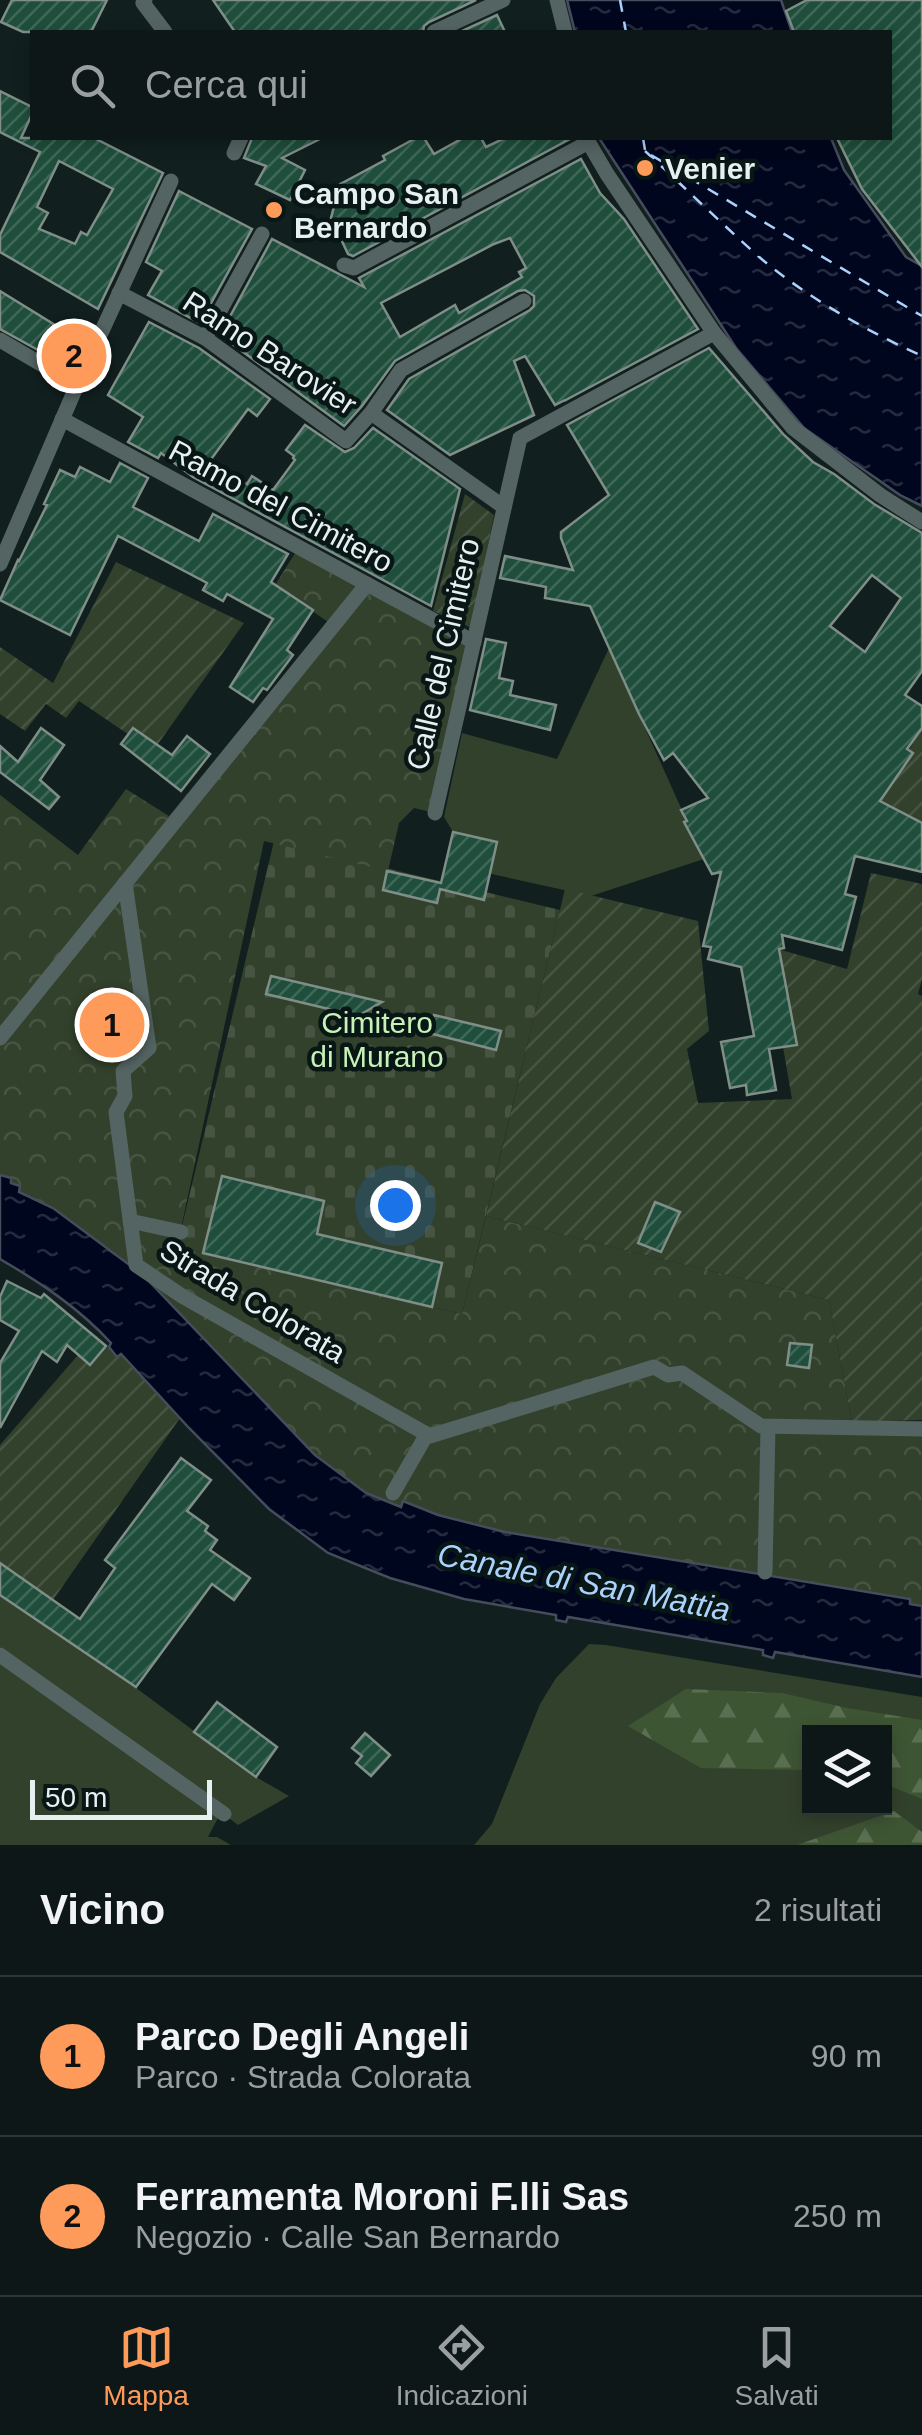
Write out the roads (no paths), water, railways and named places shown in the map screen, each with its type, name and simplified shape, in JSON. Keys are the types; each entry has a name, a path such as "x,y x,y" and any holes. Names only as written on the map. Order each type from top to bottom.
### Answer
{"street":[{"path":"145,0 164,30"},
{"path":"438,30 503,0"},
{"path":"557,0 564,30"},
{"path":"344,265 354,268 586,140 714,333 793,428 922,522"},
{"path":"0,564 172,181"},
{"path":"206,338 262,234"},
{"name":"Ramo Barovier","path":"119,294 206,338 346,441 401,370 524,302"},
{"name":"Calle del Cimitero","path":"435,813 520,438 714,333"},
{"path":"0,340 77,386"},
{"name":"Calle del Cimitero","path":"372,412 504,508"},
{"name":"Ramo del Cimitero","path":"62,419 474,642"},
{"path":"0,1038 367,584"},
{"name":"Strada Colorata","path":"125,883 149,1048 123,1071 125,1096 116,1112 136,1264 182,1296 427,1434"},
{"path":"130,1222 181,1232"},
{"path":"393,1493 427,1434 654,1366 668,1375 682,1373 761,1426 922,1429"},
{"path":"765,1572 768,1427"},
{"path":"0,1655 224,1814"}],"water":[{"path":"567,0 781,0 791,30 574,30"},
{"path":"600,140 832,140 844,170 906,257 922,266 922,506 804,428 736,348"},
{"name":"Canale di San Mattia","path":"0,1175 11,1178 11,1183 20,1186 19,1192 53,1208 143,1275 315,1455 366,1493 401,1507 403,1501 438,1515 505,1532 910,1599 910,1604 922,1606 922,1677 775,1652 773,1658 763,1655 763,1650 568,1617 566,1622 556,1620 556,1615 464,1599 390,1578 328,1553 269,1509 121,1354 117,1357 109,1347 111,1343 86,1318 0,1259"}],"place":[{"name":"Venier","path":"645,168"},
{"name":"Campo San Bernardo","path":"274,210"},
{"name":"Ferramenta Moroni F.lli Sas","path":"74,356"},
{"name":"Parco Degli Angeli","path":"112,1025"}],"park label":[{"name":"Cimitero di Murano","path":"377,1039"}]}
